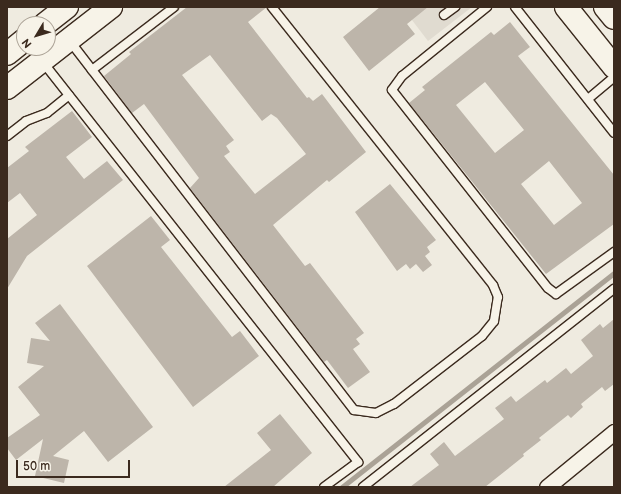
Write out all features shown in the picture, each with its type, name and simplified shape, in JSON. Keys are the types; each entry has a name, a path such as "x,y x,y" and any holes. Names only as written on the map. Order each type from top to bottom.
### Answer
{"main road":[{"path":"56,46 69,40 112,7"},
{"path":"566,7 614,67"},
{"path":"605,7 614,18"},
{"path":"56,18 69,40"},
{"path":"7,54 16,47"},
{"path":"7,88 35,56"}],"street":[{"path":"547,487 614,432"}],"lane":[{"path":"92,70 174,7"},
{"path":"69,40 354,410 376,413 394,404 482,336 494,322 498,297 493,286 272,7"},
{"path":"444,15 455,7"},
{"path":"487,7 402,76 392,90 543,282 556,294 614,252"},
{"path":"515,7 614,133"},
{"path":"39,56 358,462 324,487"},
{"path":"588,99 614,77"},
{"path":"7,136 26,121 48,113 69,95"},
{"path":"363,487 614,289"}],"shaded area":[{"path":"402,7 472,7 428,41"}],"building":[{"path":"187,7 267,7 248,22 307,98 309,97 313,101 322,94 366,152 329,182 327,180 273,225 305,266 310,263 364,333 356,339 360,344 353,349 370,372 348,388 327,360 324,362 190,188 199,178 144,104 132,113 104,76 131,54 129,52","holes":["210,55 262,121 271,114 277,118 306,154 255,194 224,156 230,152 226,146 234,140 182,75"]},
{"path":"380,7 428,7 407,24 415,34 369,71 343,37"},
{"path":"510,22 530,47 518,56 614,175 614,224 546,274 409,103 425,90 422,87 491,32 494,35","holes":["485,82 524,130 495,153 456,105","549,161 582,203 554,225 521,184"]},
{"path":"72,111 92,137 66,157 84,179 107,161 123,180 27,256 7,289 7,239 37,215 20,193 7,203 7,168 29,151 25,147"},
{"path":"390,184 436,240 427,247 430,252 425,256 432,265 423,272 416,264 410,269 406,264 397,271 355,212"},
{"path":"151,216 170,240 161,247 232,337 240,331 259,356 193,407 87,266"},
{"path":"60,304 153,427 108,462 84,431 53,456 69,460 64,483 35,476 43,439 16,460 7,448 7,438 40,415 18,387 44,366 27,363 31,338 50,341 35,323"},
{"path":"614,319 614,384 605,391 602,387 581,404 583,407 571,418 568,415 539,438 541,440 523,454 524,456 485,487 410,487 439,465 430,454 444,442 455,456 504,419 495,408 511,396 516,402 545,380 547,383 566,368 571,374 593,356 581,340 600,324 603,328"},
{"path":"280,414 312,453 273,487 224,487 271,450 257,433"}],"waterway":[{"path":"342,487 614,273"}]}
